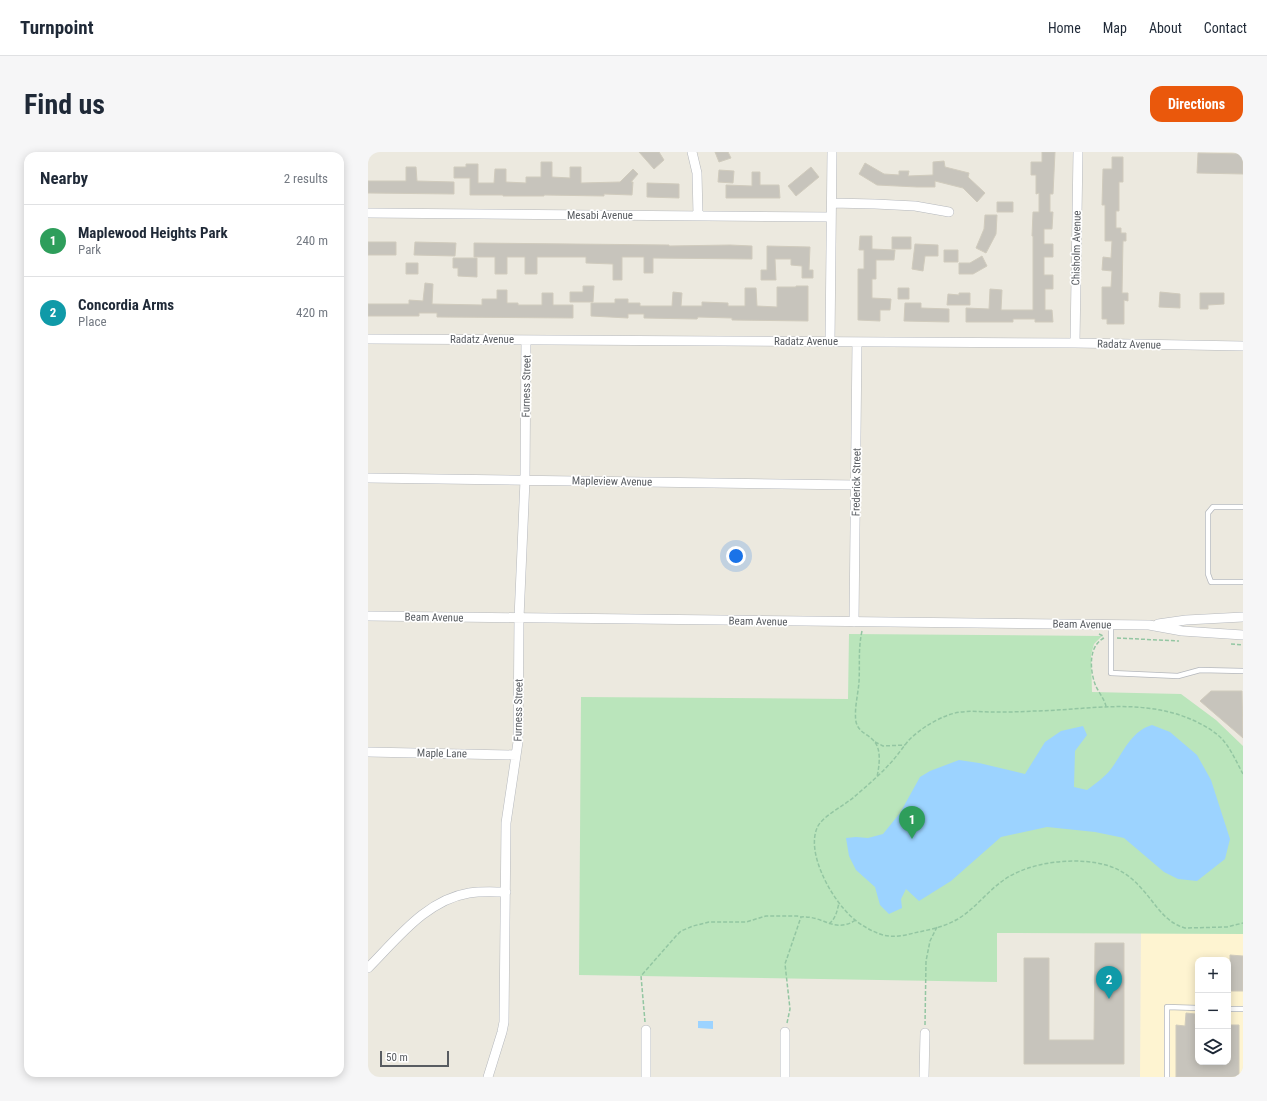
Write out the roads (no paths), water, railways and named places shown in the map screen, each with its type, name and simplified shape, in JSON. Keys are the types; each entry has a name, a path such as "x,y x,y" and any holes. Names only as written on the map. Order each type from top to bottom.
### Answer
{"street":[{"path":"692,152 697,173 698,216"},
{"path":"830,342 832,152"},
{"name":"Chisholm Avenue","path":"1075,343 1078,152"},
{"path":"832,204 915,206 949,212"},
{"name":"Mesabi Avenue","path":"368,213 831,217"},
{"name":"Radatz Avenue","path":"368,339 1075,343 1243,346"},
{"name":"Furness Street","path":"488,1077 504,1022 506,823 518,742 519,618 525,480 526,340"},
{"name":"Frederick Street","path":"854,622 857,342"},
{"name":"Mapleview Avenue","path":"368,478 856,485"},
{"name":"Beam Avenue","path":"368,616 1111,625 1149,625 1186,620 1243,617"},
{"name":"Beam Avenue","path":"1149,625 1182,631 1243,635"},
{"name":"Maple Lane","path":"368,752 516,755"},
{"path":"368,968 419,918 440,903 469,893 506,892"},
{"path":"646,1030 646,1077"},
{"path":"785,1032 785,1077"},
{"path":"924,1033 924,1077"}],"lane":[{"path":"1243,507 1213,507 1208,513 1208,574 1211,582 1243,582"},
{"path":"1111,625 1112,673 1178,676 1200,670 1243,671"},
{"path":"1167,1077 1167,1007 1195,1008"},
{"path":"1231,1009 1243,1009"}],"water":[{"path":"1152,725 1170,732 1197,755 1211,780 1230,839 1225,859 1197,881 1178,879 1164,872 1124,838 1095,832 1047,827 1001,837 951,881 919,901 906,889 901,899 902,908 889,914 880,905 875,887 856,870 849,856 846,838 868,838 883,834 900,813 920,777 930,771 959,760 979,763 1025,774 1045,742 1061,731 1083,726 1087,735 1075,751 1074,787 1087,790 1109,772 1128,743 1138,732"},
{"path":"698,1021 713,1021 713,1029 698,1028"}],"place":[{"name":"Maplewood Heights Park","path":"912,839"},
{"name":"Concordia Arms","path":"1109,999"}]}
